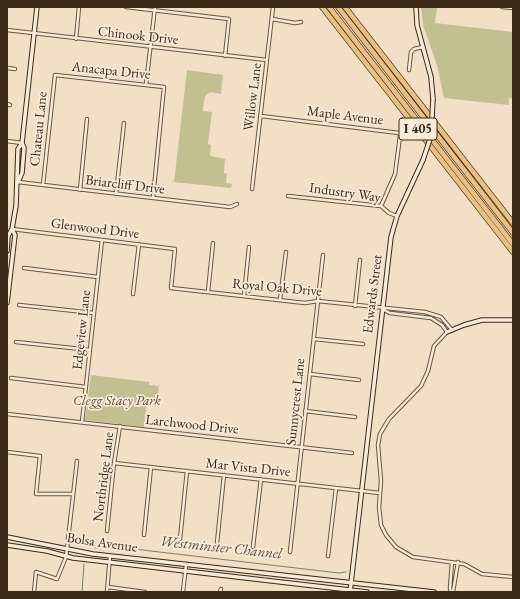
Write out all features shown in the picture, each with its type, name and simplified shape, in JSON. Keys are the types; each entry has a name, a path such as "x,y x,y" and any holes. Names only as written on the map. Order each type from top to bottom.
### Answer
{"highway":[{"name":"I 405","path":"322,7 513,252"},
{"path":"328,7 513,244"},
{"path":"338,7 513,233"},
{"name":"I 405","path":"344,7 513,223"}],"main road":[{"path":"7,251 8,236 12,229 18,182 16,171 18,149 22,143 37,7"},
{"name":"Edwards Street","path":"350,591 391,237 397,216 423,160 431,136 433,99 430,77 416,20 416,7"},
{"path":"7,303 15,235 12,229"},
{"path":"8,244 13,248"},
{"path":"447,332 482,320 513,320"},
{"name":"Bolsa Avenue","path":"7,537 39,542 67,550 110,556 434,592"},
{"name":"Bolsa Avenue","path":"7,545 47,551 66,557 367,592"}],"street":[{"path":"76,39 79,7"},
{"path":"126,7 155,9 229,19 225,56"},
{"name":"Willow Lane","path":"252,189 273,7"},
{"path":"502,7 513,8"},
{"path":"146,85 155,9"},
{"path":"272,20 295,23 301,22"},
{"name":"Chinook Drive","path":"7,30 267,60"},
{"path":"409,70 411,52 414,49 423,47"},
{"path":"7,68 15,69"},
{"name":"Anacapa Drive","path":"54,75 164,87 153,198"},
{"name":"Chateau Lane","path":"43,185 54,75"},
{"name":"Maple Avenue","path":"261,116 399,133 400,136 395,174 382,206"},
{"path":"80,190 87,119"},
{"path":"116,194 124,123"},
{"path":"7,141 22,143"},
{"name":"Briarcliff Drive","path":"18,182 230,207 237,204"},
{"name":"Industry Way","path":"288,196 382,206 397,216"},
{"name":"Glenwood Drive","path":"12,229 175,249 171,288"},
{"name":"Edgeview Lane","path":"82,422 102,240"},
{"path":"208,292 213,243"},
{"path":"133,294 139,244"},
{"path":"244,296 248,248"},
{"path":"280,300 286,252"},
{"name":"Sunnycrest Lane","path":"290,552 323,255"},
{"path":"355,306 360,260"},
{"path":"24,268 98,277"},
{"name":"Royal Oak Drive","path":"171,288 305,303 318,302 382,309"},
{"path":"19,305 94,313"},
{"path":"382,309 396,308 431,313 446,322 452,330"},
{"path":"382,309 390,313 431,318 442,325 447,332 434,346 428,370 421,386 389,419 381,430 378,445 381,477 379,507 382,526 393,544 402,552 413,557 458,562 482,574 513,577"},
{"path":"314,339 363,344"},
{"path":"16,342 90,350"},
{"path":"310,374 359,380"},
{"path":"12,378 86,387"},
{"path":"305,411 355,417"},
{"name":"Larchwood Drive","path":"7,414 352,453"},
{"name":"Northridge Lane","path":"107,531 114,463 120,426"},
{"path":"7,452 40,456 36,494 73,494"},
{"path":"34,592 36,572 58,579 66,557 77,461"},
{"name":"Mar Vista Drive","path":"114,463 380,493"},
{"path":"144,535 151,467"},
{"path":"180,539 187,471"},
{"path":"217,543 224,475"},
{"path":"253,547 261,479"},
{"path":"328,556 336,488"},
{"path":"107,592 110,556"},
{"path":"452,562 450,588 452,592"},
{"path":"452,592 458,562"},
{"path":"183,592 186,565"},
{"path":"108,587 145,592"}],"green space":[{"path":"421,7 437,7 435,23 513,32 513,99 509,98 509,105 444,98 437,65 423,25"},
{"path":"187,70 223,75 221,94 210,92 205,96 203,111 212,112 208,144 211,145 210,156 225,159 224,173 227,174 226,183 232,184 231,188 174,182"},
{"name":"Clegg Stacy Park","path":"91,375 149,382 149,385 159,386 157,403 147,402 144,427 85,420"}],"waterway":[{"name":"Westminster Channel","path":"95,548 108,546 339,573 346,572"},
{"name":"Westminster Channel","path":"82,592 84,564"}]}
